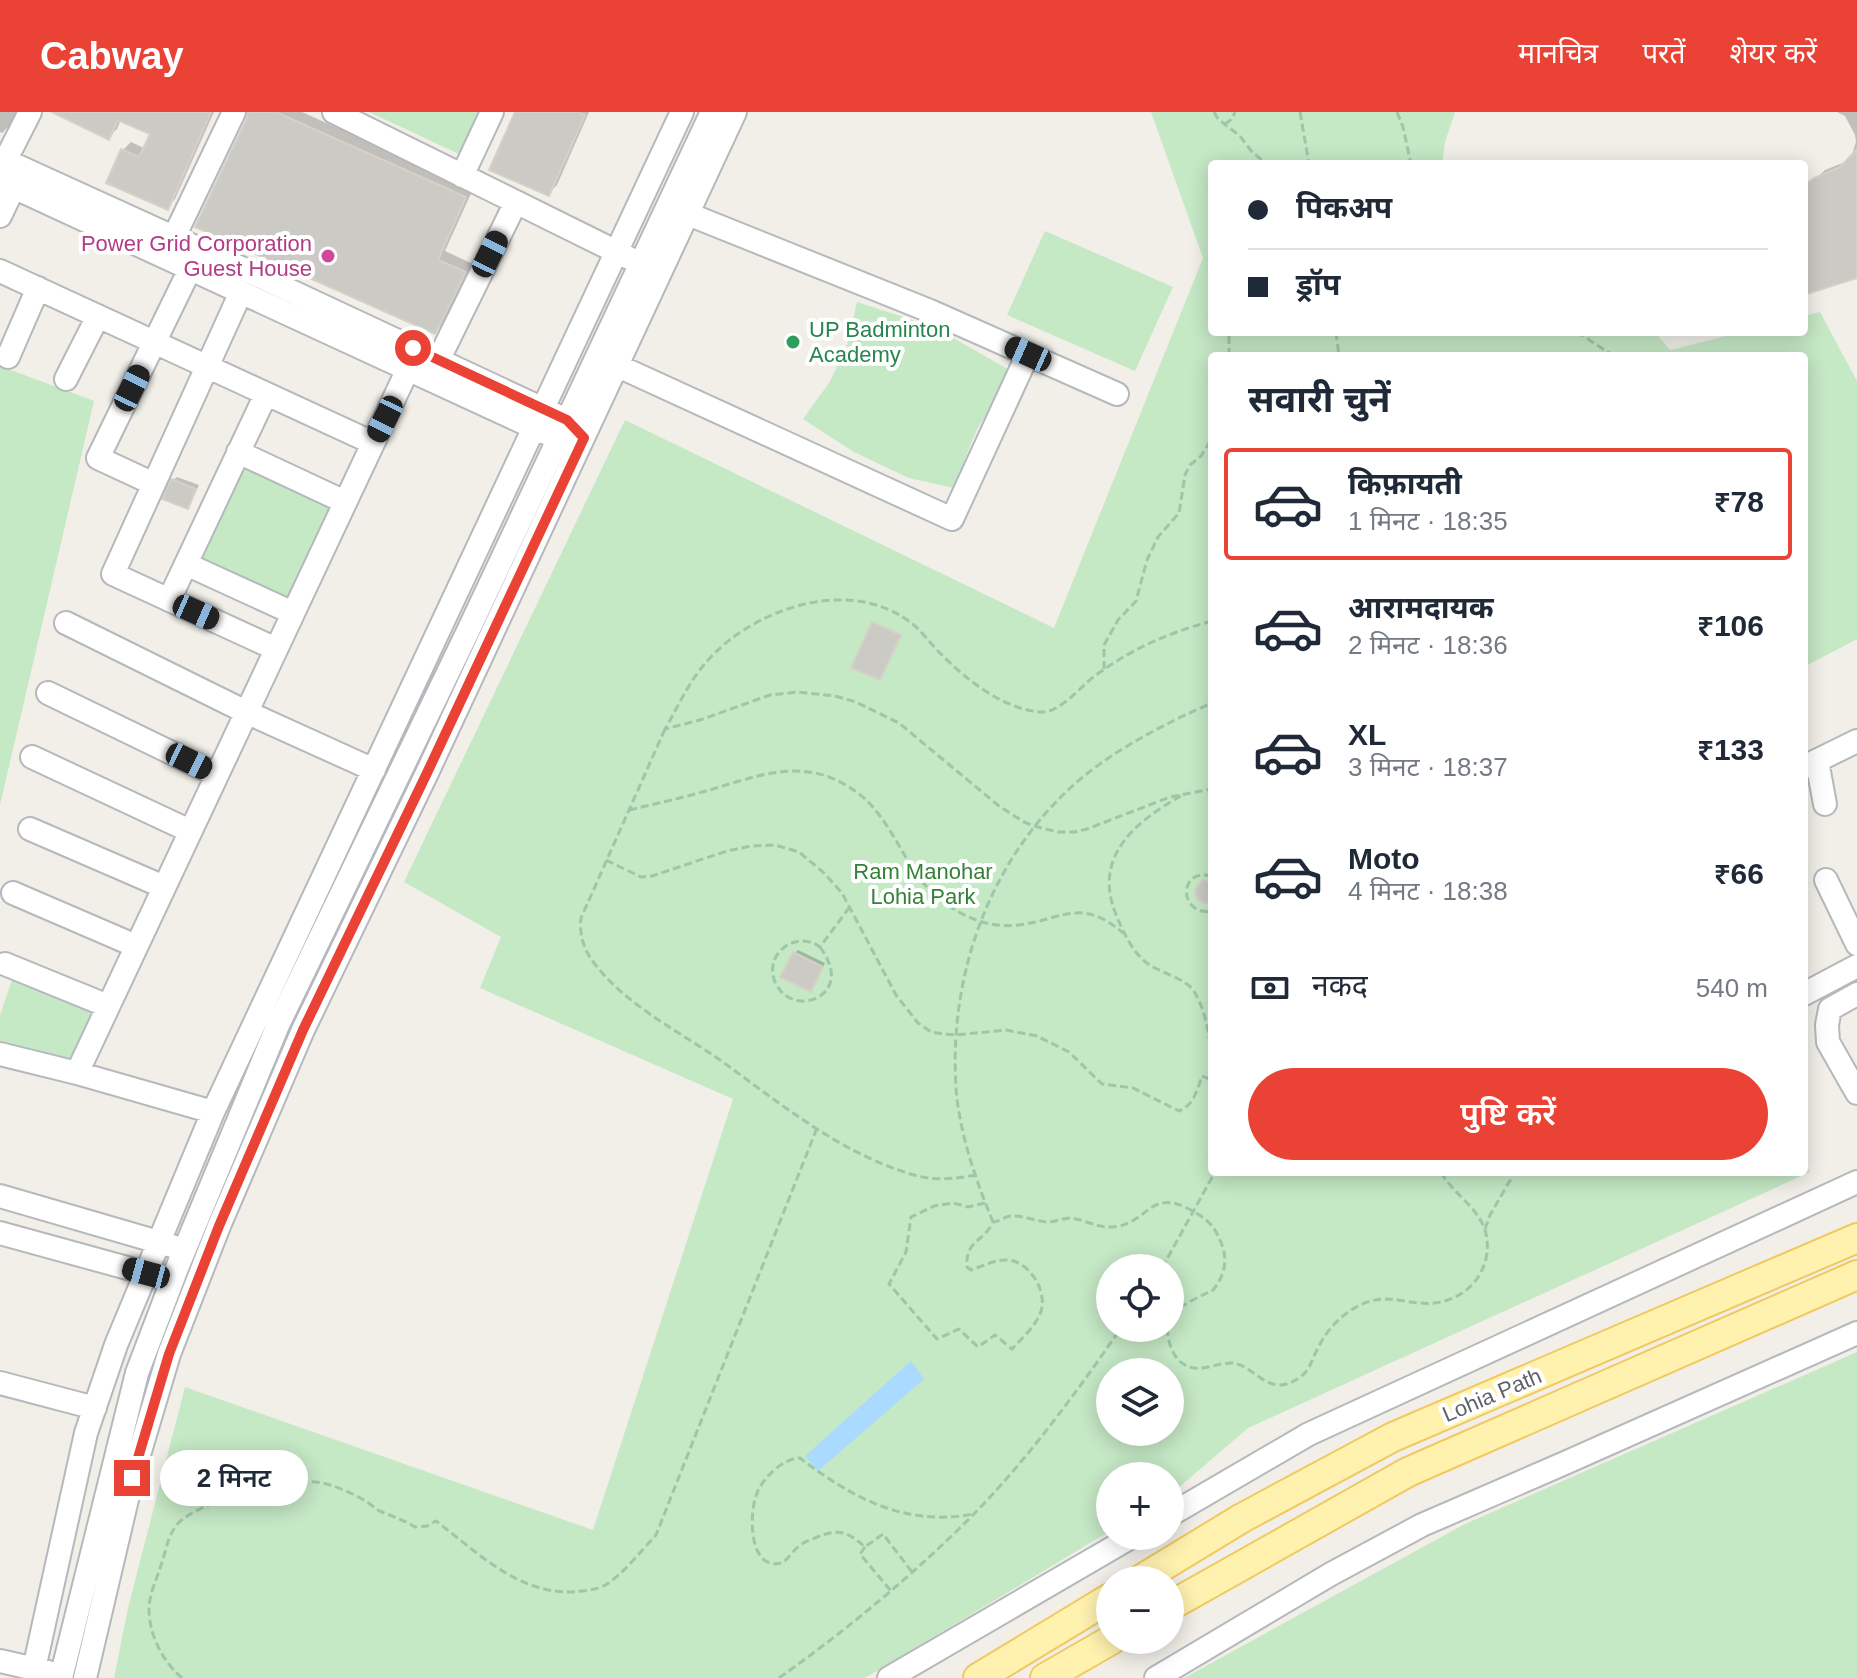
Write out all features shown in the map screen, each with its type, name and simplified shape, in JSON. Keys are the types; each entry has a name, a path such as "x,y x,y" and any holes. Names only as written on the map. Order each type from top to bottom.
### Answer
{"main road":[{"name":"Lohia Path","path":"1163,1566 1242,1518 1393,1437 1857,1238"},
{"name":"Lohia Path","path":"1184,1598 1408,1472 1857,1275"},
{"path":"978,1678 1096,1606"},
{"path":"1045,1678 1096,1649"}],"street":[{"path":"0,216 4,172 30,112"},
{"path":"174,237 234,112"},
{"path":"334,112 641,264"},
{"path":"462,176 492,112"},
{"path":"33,1674 86,1433 116,1345 213,1112 682,112"},
{"path":"0,1661 33,1674 61,1677 137,1373 278,1025 712,112"},
{"path":"85,1678 132,1478 169,1354 207,1256 303,1030 427,773 735,112"},
{"path":"4,172 174,237 434,369 584,438"},
{"path":"4,172 190,269 408,369 434,369"},
{"path":"434,369 516,202"},
{"path":"688,214 930,311 1117,394"},
{"path":"154,484 98,458 190,269"},
{"path":"0,271 373,443"},
{"path":"8,357 38,288"},
{"path":"241,292 113,574 276,649"},
{"path":"66,379 98,316"},
{"path":"618,366 952,519 1028,354"},
{"path":"77,1073 408,369"},
{"path":"169,600 266,394"},
{"path":"238,452 345,502"},
{"path":"186,564 293,613"},
{"path":"66,623 246,712 374,770"},
{"path":"48,693 217,775"},
{"path":"1825,804 1810,764 1857,741"},
{"path":"32,757 190,831"},
{"path":"30,829 164,887"},
{"path":"1826,880 1857,944"},
{"path":"13,893 136,946"},
{"path":"5,964 108,1006"},
{"path":"1808,992 1857,966"},
{"path":"1857,994 1830,1009 1827,1025 1828,1042 1857,1093"},
{"path":"0,1054 213,1112"},
{"path":"1184,1507 1309,1434 1857,1182"},
{"path":"0,1196 207,1256"},
{"path":"0,1233 173,1281"},
{"path":"1156,1678 1331,1574 1422,1525 1857,1333"},
{"path":"0,1383 95,1408"},
{"path":"889,1678 1109,1550"}],"path":[{"path":"1214,112 1262,160"},
{"path":"1225,124 1235,112"},
{"path":"1300,112 1308,160"},
{"path":"1397,112 1410,160"},
{"path":"1583,336 1608,352"},
{"path":"1104,669 1104,645 1118,620 1136,601 1147,560 1158,537 1179,513 1185,475 1208,445"},
{"path":"975,1175 956,1179 917,1176 873,1160 798,1117 719,1059 630,1000 596,966 584,945 580,931 581,918 665,729 694,679 728,640 754,623 780,611 834,600 862,602 891,610 911,622 960,671 992,696 1046,712 1059,708 1069,696 1133,650 1208,622"},
{"path":"665,729 770,695 798,692 835,696 856,702 899,723 999,806 1034,826 1058,832 1074,832 1101,825 1147,805 1208,790"},
{"path":"985,1203 968,1207 953,1203 934,1206 911,1217 906,1252 889,1284 937,1339 959,1329 978,1347 995,1335 1012,1349 1042,1311 1041,1293 1035,1278 1016,1262 1008,1260 971,1270 967,1267 969,1248 988,1232 993,1222 970,1159 957,1091 956,1035 968,961 991,894 1002,874 1027,834 1066,791 1153,731 1208,705"},
{"path":"629,810 766,774 792,770 830,776 871,804 927,887 956,911 995,925 1019,925 1070,912 1081,912 1113,923 1140,958 1191,986 1201,1003 1208,1036"},
{"path":"1123,933 1113,907 1109,881 1112,863 1127,834 1147,817 1186,793"},
{"path":"606,860 641,877 751,846 775,845 799,852 842,893 896,995 918,1023 931,1032 956,1035 1006,1030 1037,1036 1069,1052 1102,1084 1133,1088 1179,1111 1188,1108 1202,1076 1208,1078"},
{"path":"1208,875 1198,874 1192,878 1186,893 1195,910 1208,912"},
{"path":"820,947 849,908"},
{"path":"795,942 813,942 820,947 832,974 824,994 816,1000 803,1001 784,995 772,977 775,958 795,942"},
{"path":"182,1678 162,1654 155,1638 149,1606 172,1531 183,1519 240,1493 281,1484 318,1481 350,1493 379,1512 415,1527 436,1521 514,1579 537,1588 564,1592 606,1585 656,1535 817,1128"},
{"path":"1170,1254 1213,1176"},
{"path":"1169,1342 1184,1365 1196,1368 1232,1363 1245,1367 1267,1382 1287,1384 1307,1372 1324,1337 1351,1310 1377,1299 1422,1304 1436,1303 1462,1294 1471,1287 1485,1264 1488,1243 1476,1212 1444,1176"},
{"path":"1485,1230 1513,1176"},
{"path":"993,1222 1011,1216 1048,1222 1069,1218 1113,1227 1132,1221 1157,1204 1166,1202 1193,1211 1214,1226 1225,1256 1221,1280 1213,1290 1184,1305"},
{"path":"779,1678 891,1591 973,1514 1027,1454 1111,1342"},
{"path":"865,1547 844,1533 833,1531 799,1546 787,1560 778,1564 764,1561 753,1536 755,1498 760,1485 787,1460 800,1458 867,1502 893,1511 939,1517 973,1514"},
{"path":"891,1591 860,1554 865,1547 883,1534 912,1572"}],"green space":[{"path":"369,112 479,112 459,154"},
{"name":"Ram Manohar Lohia Park","path":"1151,112 1455,112 1443,160 1208,160 1208,336 1658,336 1670,350 1726,336 1808,336 1808,315 1820,312 1857,381 1857,639 1808,665 1808,352 1208,352 1208,1176 1801,1176 1248,1428 1184,1483 1184,1462 1096,1462 1096,1539 865,1678 114,1678 128,1608 185,1387 593,1530 733,1099 480,988 501,937 404,882 625,420 1054,628 1203,258"},
{"path":"1045,231 1173,287 1135,371 1007,315"},
{"path":"857,302 934,327 1013,372 977,429 958,489 909,478 854,452 803,419 829,383 847,346"},
{"path":"0,366 94,401 0,805"},
{"path":"241,464 333,504 290,601 198,561"},
{"path":"13,977 98,1010 73,1062 0,1042 0,1015"},
{"path":"1857,1352 1857,1678 1184,1678 1465,1524"}],"water":[{"path":"911,1361 924,1379 818,1471 805,1456"}],"building":[{"path":"52,112 211,112 168,210 106,183 121,149 139,157 150,134 118,120 109,140"},
{"path":"248,112 276,112 466,197 438,260 466,272 435,334 195,227"},
{"path":"515,112 577,112 585,115 549,196 489,170"},
{"path":"1857,149 1857,278 1808,294 1808,183 1840,167"},
{"path":"171,479 196,489 188,509 162,499"},
{"path":"872,622 901,635 880,680 851,668"},
{"path":"1203,880 1208,882 1208,903 1198,900 1196,888"},
{"path":"793,952 823,967 811,992 780,977"}],"place":[{"name":"Power Grid Corporation Guest House","path":"328,256"},
{"name":"UP Badminton Academy","path":"793,342"}],"route":[{"path":"132,1478 169,1354 219,1226 303,1030 584,438 567,420 413,348"}]}
